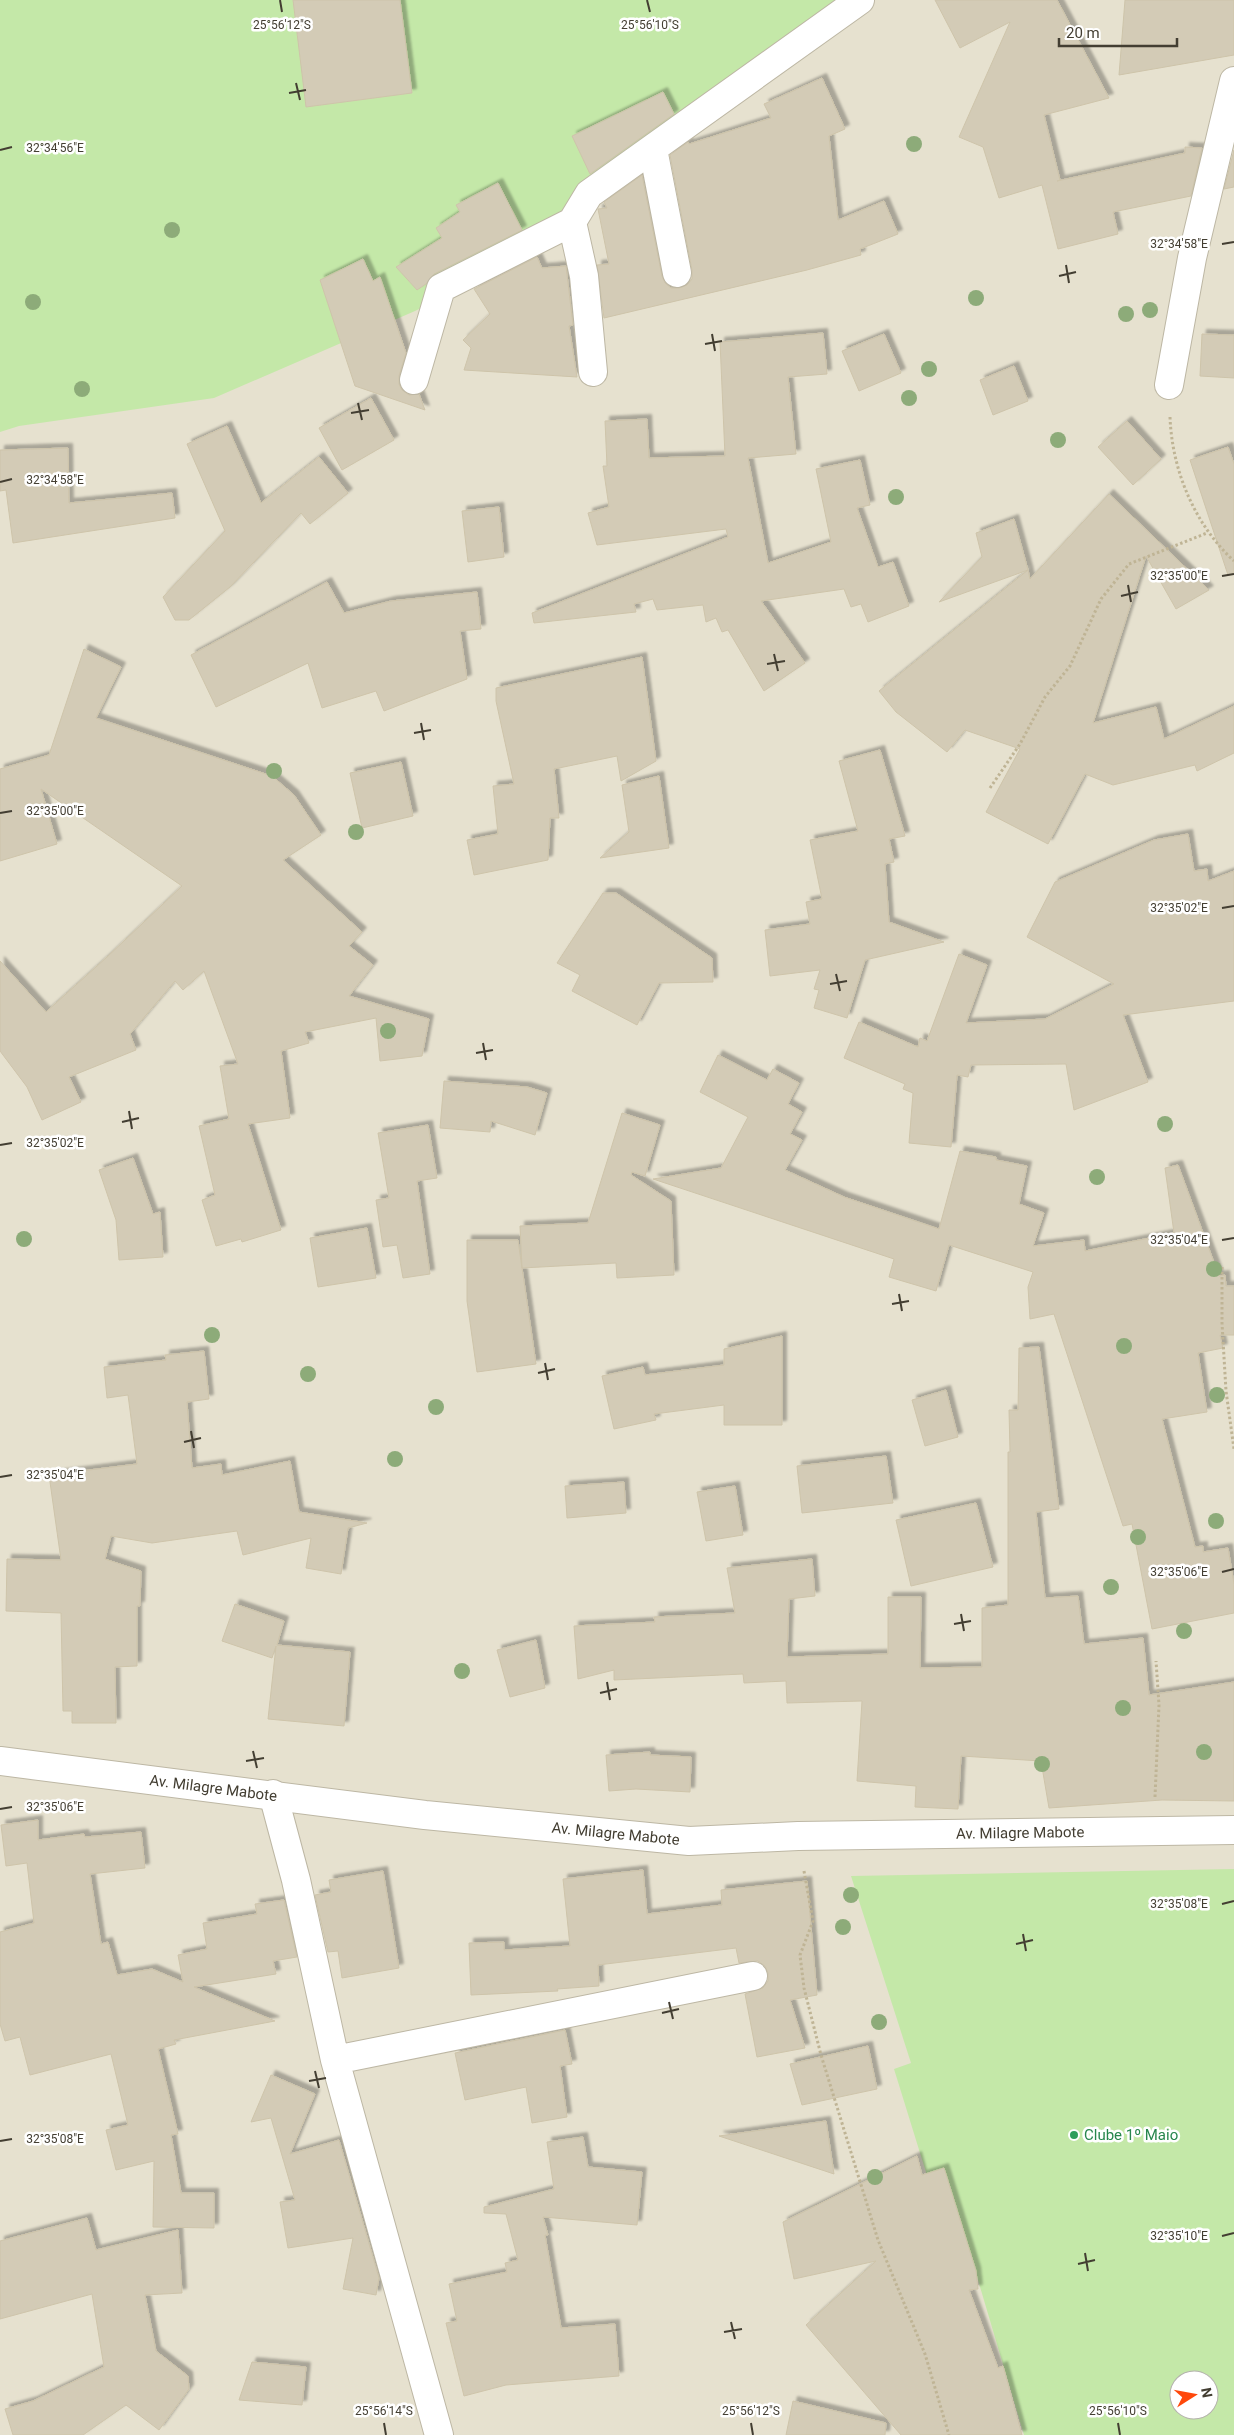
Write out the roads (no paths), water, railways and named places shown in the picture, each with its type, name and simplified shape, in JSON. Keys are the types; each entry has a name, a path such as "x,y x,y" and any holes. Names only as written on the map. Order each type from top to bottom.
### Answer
{"street":[{"path":"414,380 442,288 572,222 589,194 860,0"},
{"path":"1169,385 1192,258 1234,81"},
{"path":"653,149 677,273"},
{"path":"572,222 584,276 593,372"},
{"name":"Av. Milagre Mabote","path":"0,1761 425,1814 689,1842 798,1836 1234,1830"},
{"path":"273,1794 296,1880 335,2060 438,2435"},
{"path":"335,2060 753,1976"}],"place":[{"name":"Clube 1º Maio","path":"1074,2135"}]}
